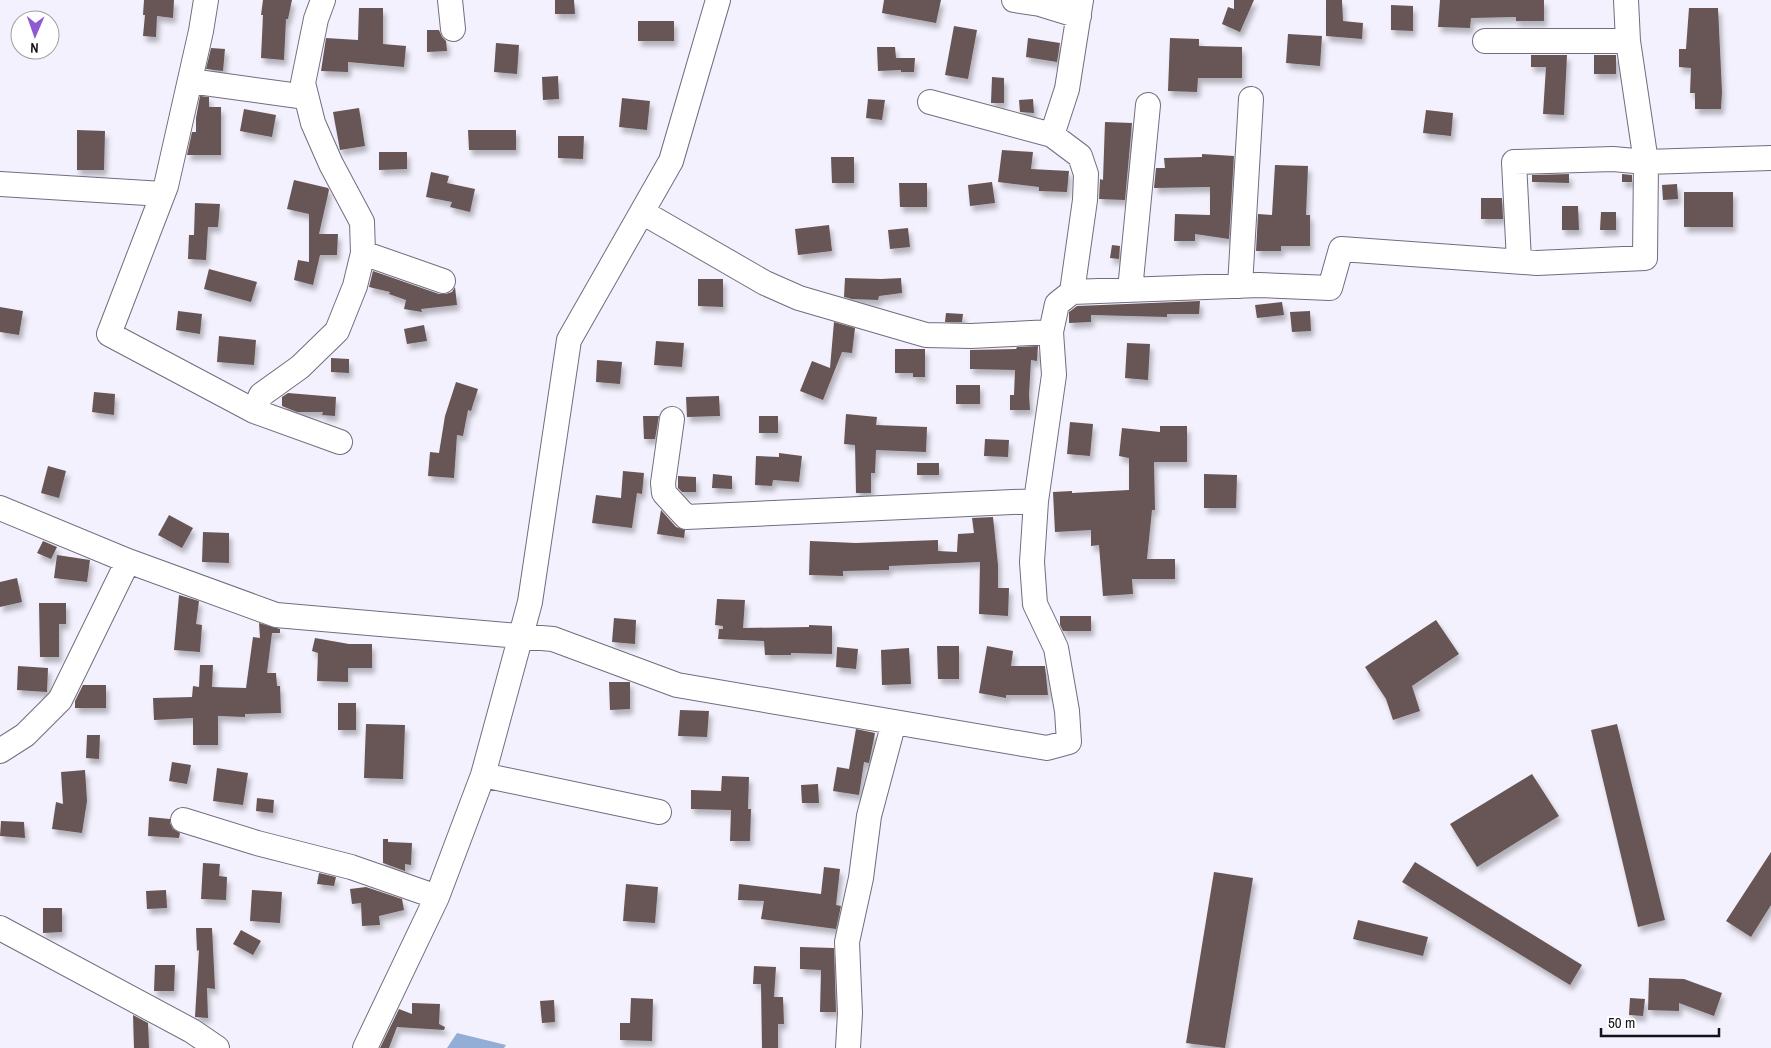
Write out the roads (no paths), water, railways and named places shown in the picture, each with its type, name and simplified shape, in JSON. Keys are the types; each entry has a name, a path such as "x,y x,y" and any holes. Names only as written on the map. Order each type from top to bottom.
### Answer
{"street":[{"path":"206,0 190,81 163,194 109,334 254,411 340,442"},
{"path":"254,411 261,395 300,367 336,331 355,286 363,253 362,222 327,156 313,123 303,83 316,19 323,0"},
{"path":"450,0 453,30"},
{"path":"365,1048 437,897 483,775 530,602 569,340 671,161 718,0"},
{"path":"1014,0 1080,8 1067,89 1052,135"},
{"path":"0,508 128,561 276,615 553,639 677,685 1047,748 1069,742 1067,711 1056,648 1035,604 1032,562 1036,501 1054,375 1051,332 1056,304 1072,292 1240,286 1330,288 1341,249 1537,262 1645,258 1646,162 1628,41 1626,0"},
{"path":"1485,41 1628,41"},
{"path":"190,81 306,97"},
{"path":"1240,286 1251,99"},
{"path":"930,102 1052,135 1080,156 1086,174 1085,200 1072,292"},
{"path":"1130,290 1148,105"},
{"path":"1519,261 1514,162 1613,158 1646,162 1771,158"},
{"path":"0,184 163,194"},
{"path":"642,212 764,283 800,298 908,330 926,335 971,336 1051,332"},
{"path":"363,253 442,281"},
{"path":"672,418 663,483 664,493 686,517 1036,501"},
{"path":"0,750 24,735 60,700 128,561"},
{"path":"848,1048 850,1013 847,942 861,878 869,816 894,722"},
{"path":"483,775 659,812"},
{"path":"183,820 257,843 351,867 437,897"},
{"path":"0,928 192,1031 217,1048"}],"water":[{"path":"457,1033 506,1045 504,1048 447,1048"}]}
